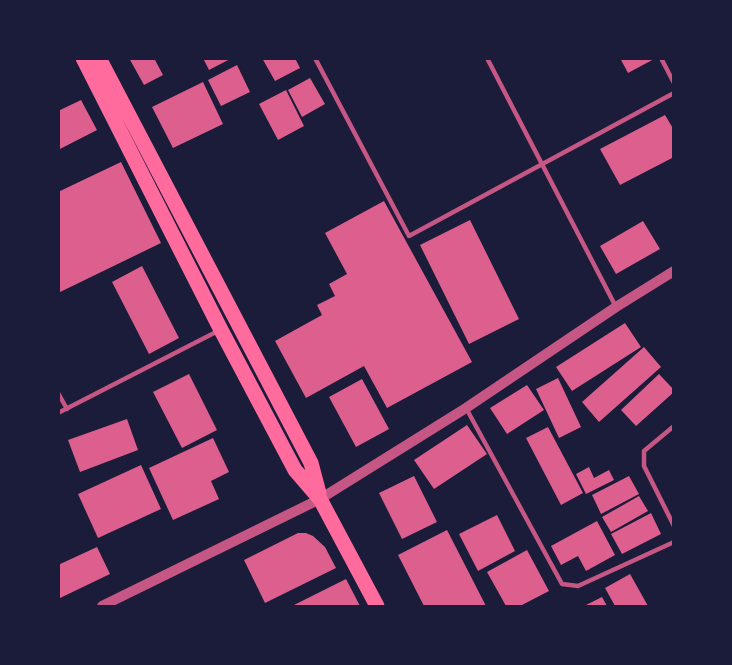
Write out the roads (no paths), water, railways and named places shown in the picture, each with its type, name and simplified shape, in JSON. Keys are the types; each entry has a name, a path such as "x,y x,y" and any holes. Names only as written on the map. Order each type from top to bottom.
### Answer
{"main road":[{"path":"83,58 221,330 296,470 320,499 377,606"},
{"path":"99,58 311,463 320,499"}],"street":[{"path":"102,606 320,499 466,408 616,307 674,271"}],"lane":[{"path":"315,58 409,236 674,93"},
{"path":"487,58 616,307"},
{"path":"661,58 674,83"},
{"path":"58,413 221,330"},
{"path":"58,393 67,409"},
{"path":"466,408 562,585 578,586 674,542"},
{"path":"674,426 645,451 644,459 644,466 674,526"}]}
